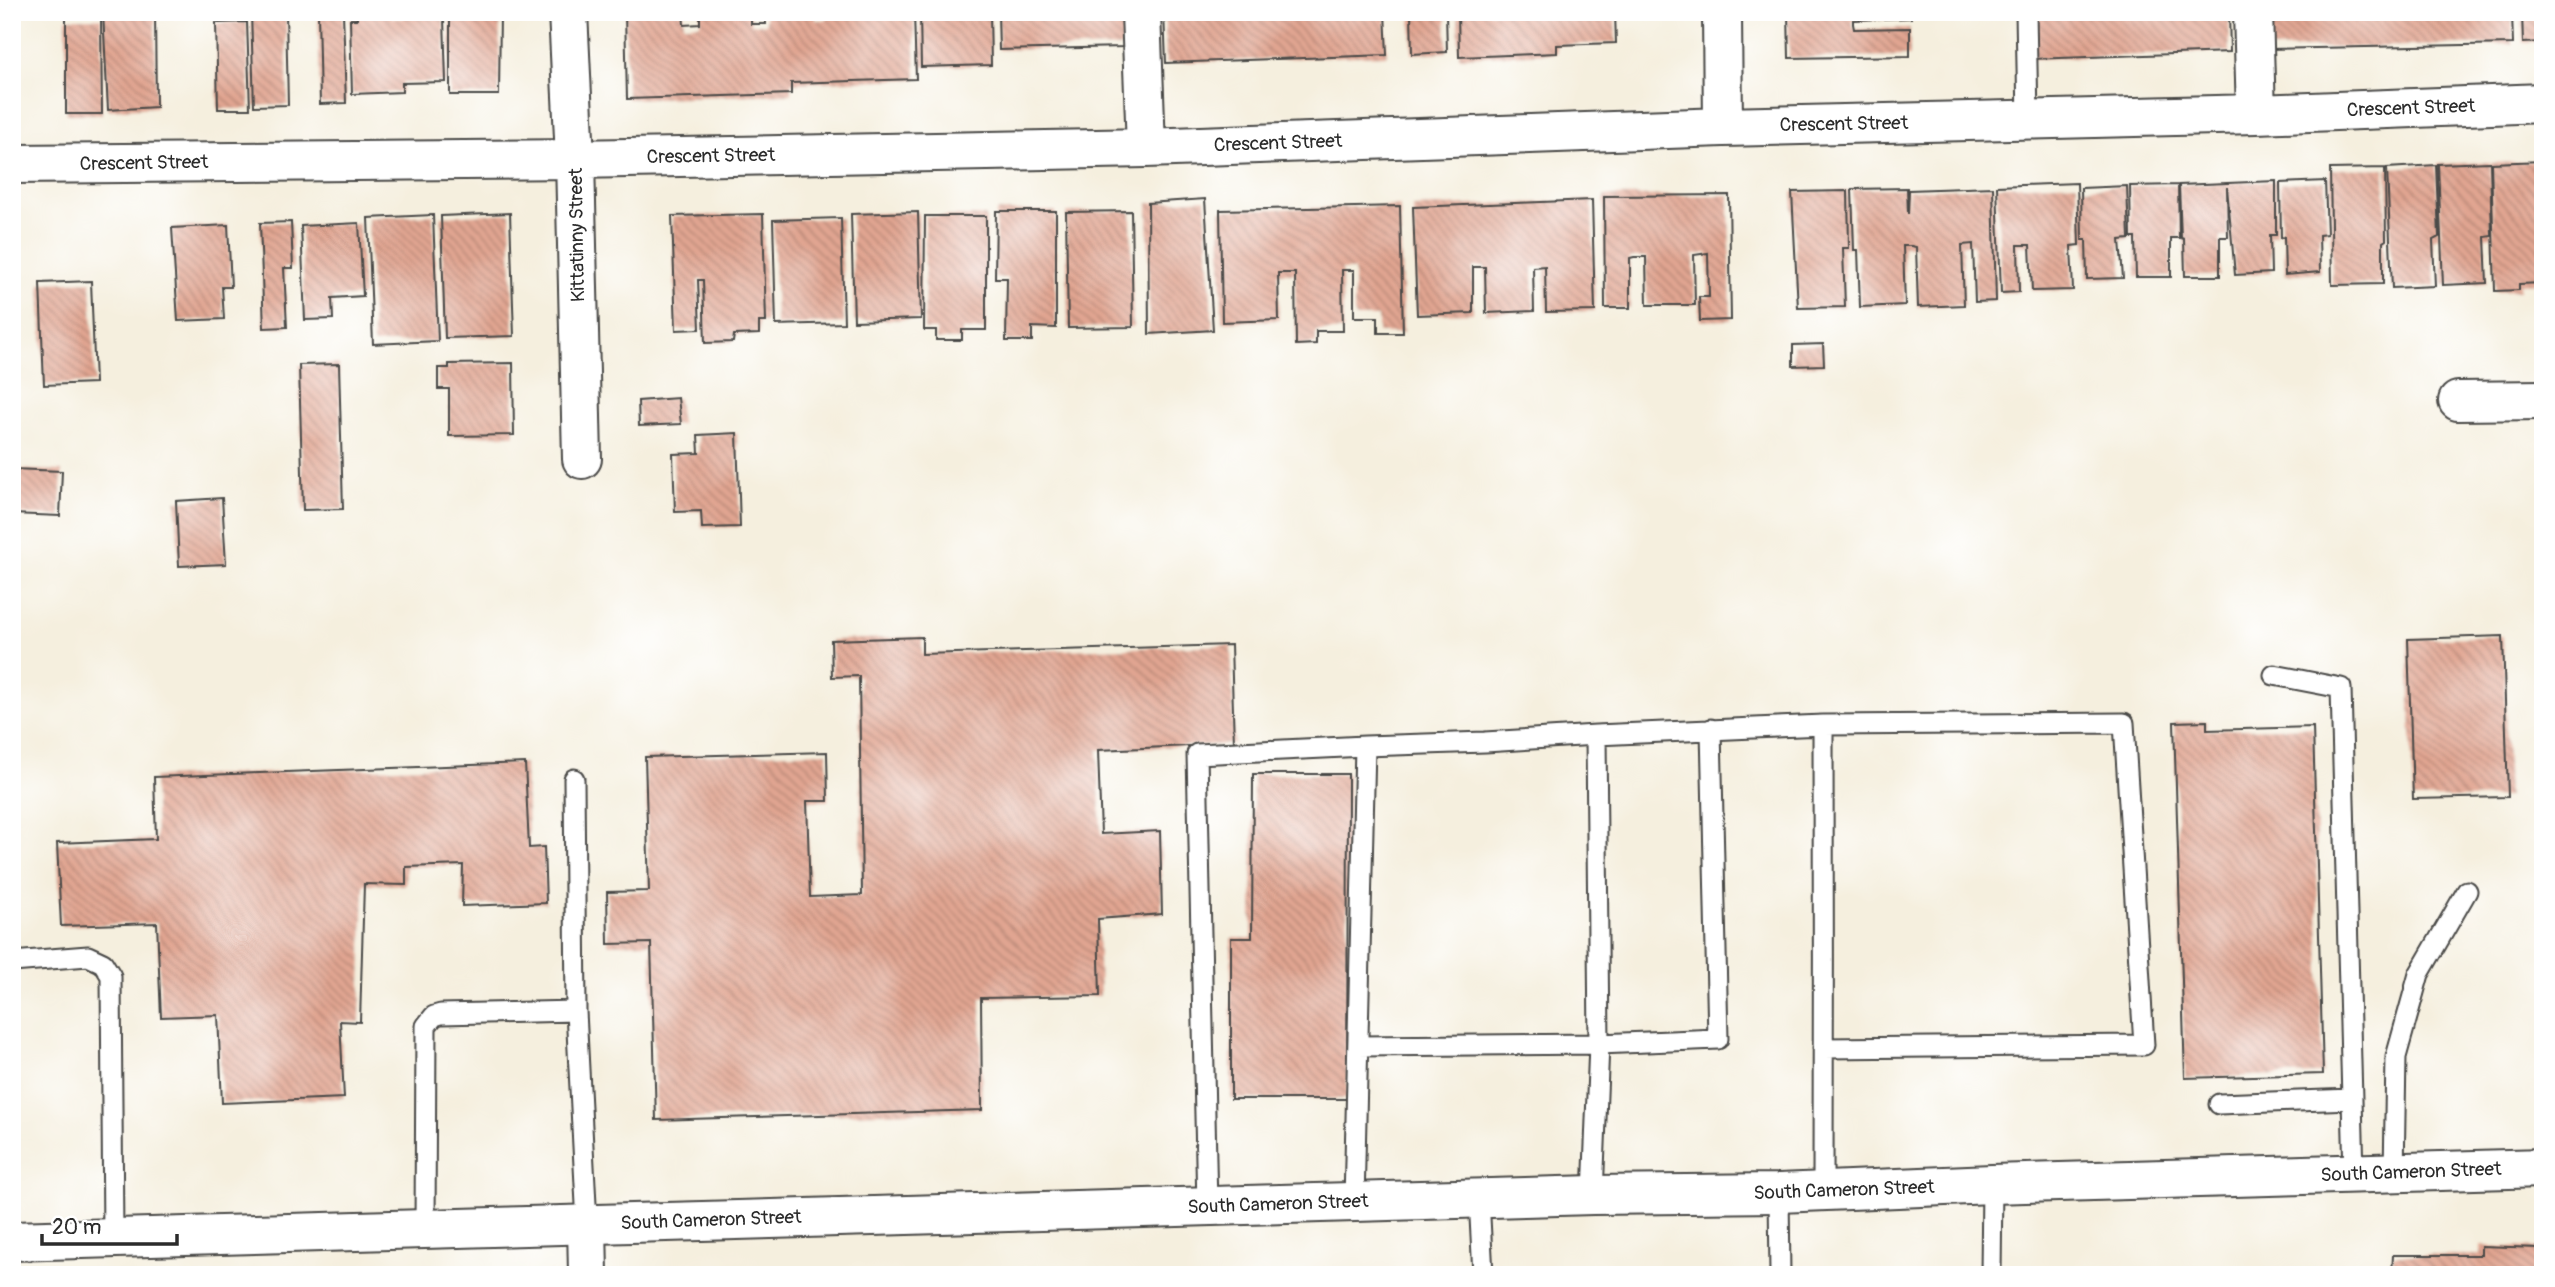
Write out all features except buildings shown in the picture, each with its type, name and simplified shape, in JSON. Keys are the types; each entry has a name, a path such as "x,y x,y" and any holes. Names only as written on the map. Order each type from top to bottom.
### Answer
{"main road":[{"name":"Kittatinny Street","path":"568,12 575,159 582,459"},
{"path":"1141,12 1146,148"},
{"path":"1722,12 1723,127"},
{"path":"2253,12 2256,114"},
{"name":"Crescent Street","path":"12,164 575,159 1146,148 1723,127 2256,114 2543,103"},
{"path":"2458,401 2543,400"},
{"name":"South Cameron Street","path":"12,1241 1479,1198 1779,1193 2543,1168"},
{"path":"587,1224 589,1275"}],"lane":[{"path":"2026,12 2028,120"},
{"path":"2274,675 2341,688 2354,1174"},
{"path":"1207,1206 1197,754 1823,725 2124,723 2144,1045 1823,1048"},
{"path":"1823,725 1823,1191"},
{"path":"1358,1045 1599,1044 1718,1040 1711,729"},
{"path":"1593,1195 1599,1044 1596,735"},
{"path":"1354,1202 1365,746"},
{"path":"574,779 576,1011 587,1224"},
{"path":"2394,1173 2396,1057 2419,974 2467,891"},
{"path":"12,962 88,956 103,963 111,976 113,1238"},
{"path":"425,1229 426,1026 430,1020 441,1014 576,1011"},
{"path":"2219,1104 2352,1099"},
{"path":"1992,1184 1992,1275"},
{"path":"1779,1193 1780,1275"},
{"path":"1479,1198 1483,1275"}]}
